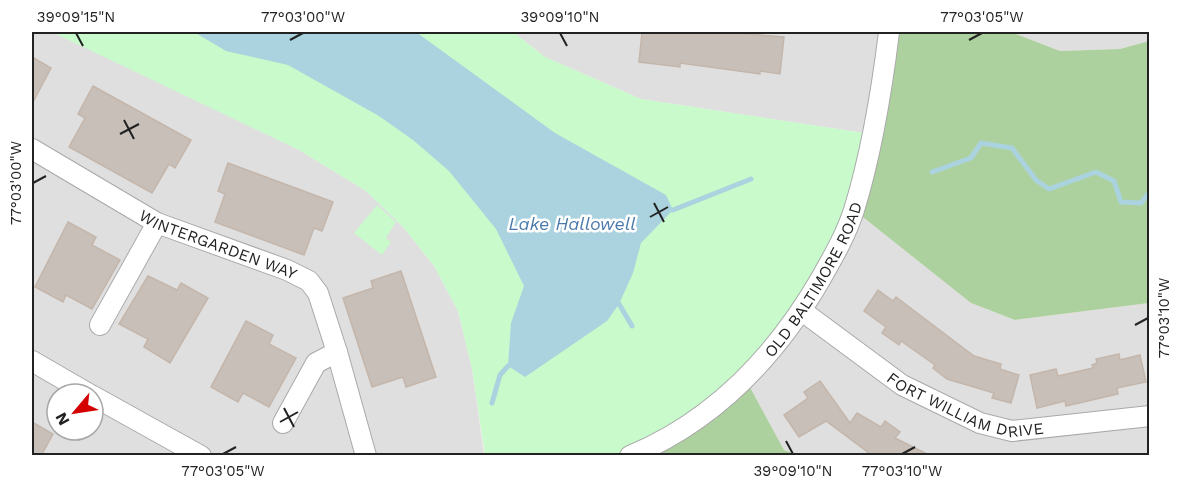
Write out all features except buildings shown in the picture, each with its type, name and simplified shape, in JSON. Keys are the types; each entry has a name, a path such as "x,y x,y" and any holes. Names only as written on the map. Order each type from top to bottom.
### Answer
{"street":[{"name":"OLD BALTIMORE ROAD","path":"630,456 660,442 706,414 746,380 802,311 839,248 854,210 883,85 889,32"},
{"name":"WINTERGARDEN WAY","path":"32,149 157,224 287,270 309,281 318,293 366,456"},
{"path":"100,325 157,224"},
{"name":"FORT WILLIAM DRIVE","path":"802,311 902,385 980,423 1012,431 1149,416"},
{"path":"283,423 316,363 337,352"},
{"path":"32,361 68,382"},
{"path":"105,403 201,456"}],"shaded area":[{"path":"32,32 52,32 160,82 299,150 366,191 404,228 434,266 458,311 472,369 484,455 32,455"},
{"path":"513,32 891,32 871,134 641,99 545,57"},
{"path":"1011,32 1149,32 1149,41 1120,49 1060,51"},
{"path":"854,210 971,303 1015,320 1149,303 1149,455 798,455 784,450 746,380"}],"green space":[{"path":"52,32 513,32 545,57 641,99 871,134 854,210 746,380 630,455 485,455 472,369 458,311 434,266 404,228 366,191 299,150"},
{"path":"892,32 1011,32 1060,51 1120,49 1149,41 1149,303 1015,320 971,303 854,210"},
{"path":"377,205 396,222 386,238 391,242 382,255 354,233"},
{"path":"746,380 784,450 798,455 630,456"}],"water":[{"name":"Lake Hallowell","path":"194,32 416,32 555,133 666,195 673,210 641,243 633,273 619,304 607,321 525,377 508,366 511,323 524,286 496,229 449,171 413,140 379,116 288,65 226,51"}],"waterway":[{"path":"932,172 971,158 981,143 1012,148 1036,180 1049,189 1096,172 1114,181 1121,202 1141,203 1150,191"},
{"path":"673,210 751,179"},
{"path":"619,304 632,326"},
{"path":"492,403 500,375 508,366"}]}
